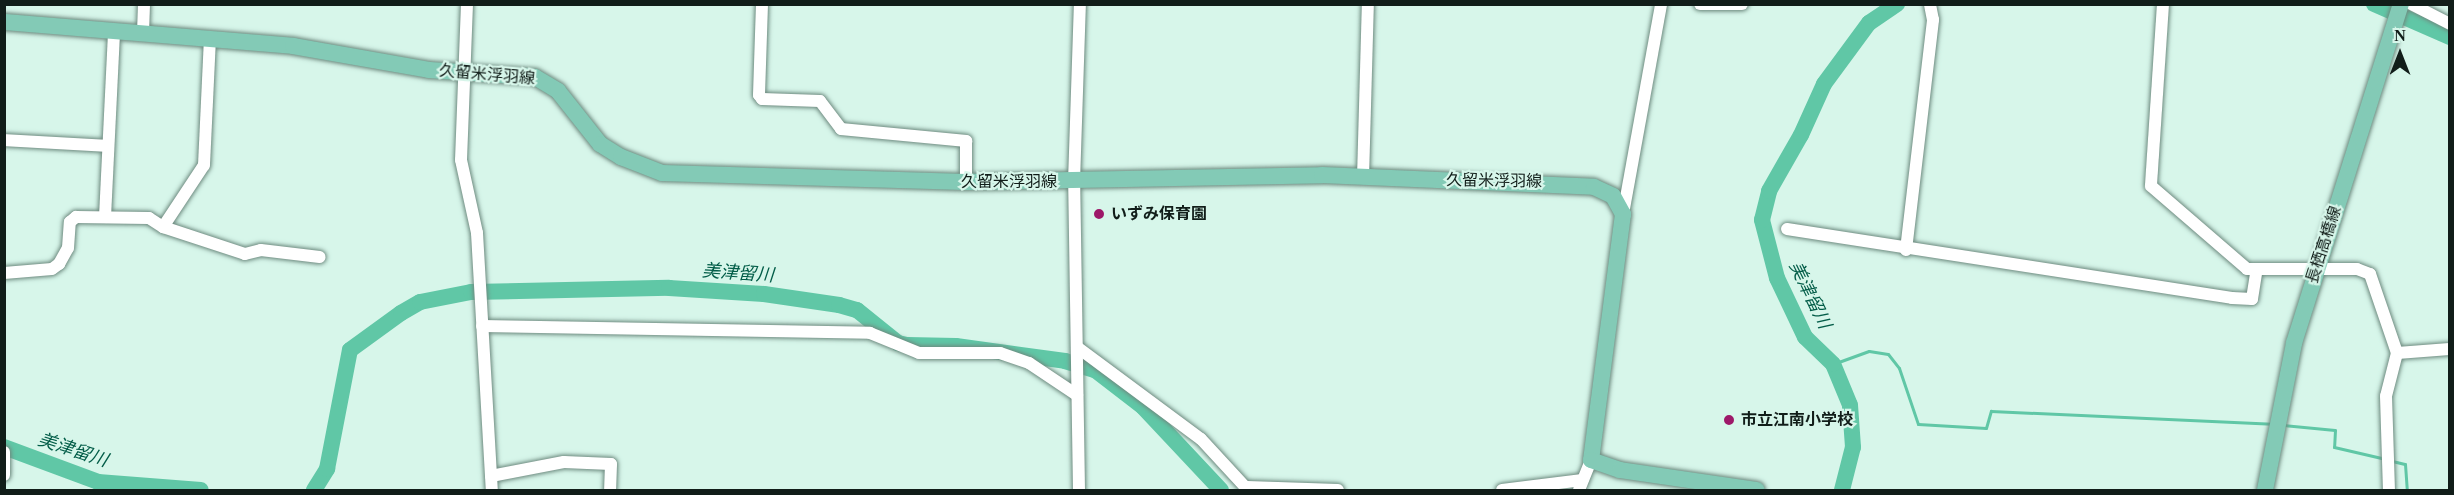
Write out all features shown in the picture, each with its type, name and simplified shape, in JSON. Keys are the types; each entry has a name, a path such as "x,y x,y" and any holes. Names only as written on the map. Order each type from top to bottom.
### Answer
{"main road":[{"name":"長栖高橋線","path":"2265,490 2277,419 2315,269 2402,4"},
{"name":"久留米浮羽線","path":"4,22 210,38 544,81 558,91 600,144 621,157 662,173 966,182 1074,182 1322,175 1510,181 1594,187 1613,196 1623,214"},
{"path":"1623,214 1591,459 1667,483 1757,490"}],"street":[{"path":"143,33 144,4"},
{"path":"467,4 462,72 462,171 477,233 492,490"},
{"path":"762,4 759,95 762,99 820,101 841,129 966,141 966,182"},
{"path":"1079,490 1074,182 1080,4"},
{"path":"1363,178 1368,4"},
{"path":"1623,214 1661,4"},
{"path":"1700,4 1742,4"},
{"path":"1906,250 1933,20 1930,4"},
{"path":"2163,4 2151,186 2247,269 2357,268 2370,274 2397,352 2386,396 2389,490"},
{"path":"2411,4 2450,24"},
{"path":"105,217 114,30"},
{"path":"163,227 204,165 210,38"},
{"path":"4,140 108,146"},
{"path":"4,273 52,269 66,256 72,219 105,217 147,218 163,227 245,254 261,250 320,257"},
{"path":"1787,229 1906,250 2232,298 2252,299 2257,269"},
{"path":"482,326 870,333 919,353 1000,353 1029,363 1077,389"},
{"path":"1077,347 1162,406 1220,456 1248,489 1338,490"},
{"path":"2397,352 2450,349"},
{"path":"4,452 4,475"},
{"path":"1502,490 1580,485 1591,459"},
{"path":"491,476 564,462 611,464 610,490"}],"waterway":[{"name":"美津留川","path":"1842,490 1853,447 1850,405 1833,364 1805,337 1777,278 1762,220 1769,191 1801,135 1824,84 1869,23 1897,4"},
{"name":"美津留川","path":"2374,4 2450,37"},
{"name":"美津留川","path":"314,490 327,469 350,350 420,302 471,292 669,288 764,294 839,305 857,310 898,343 956,346 1065,361 1095,370 1143,407 1221,490"},
{"path":"1833,364 1869,351 1888,354 1899,368 1918,424 1986,428 1991,411 2272,424"},
{"path":"2284,425 2335,430 2334,447 2386,459"},
{"name":"美津留川","path":"4,447 98,482 201,490"},
{"path":"2392,461 2405,464 2407,490"}],"place":[{"name":"いずみ保育園","path":"1099,214"},
{"name":"市立江南小学校","path":"1729,420"}]}
